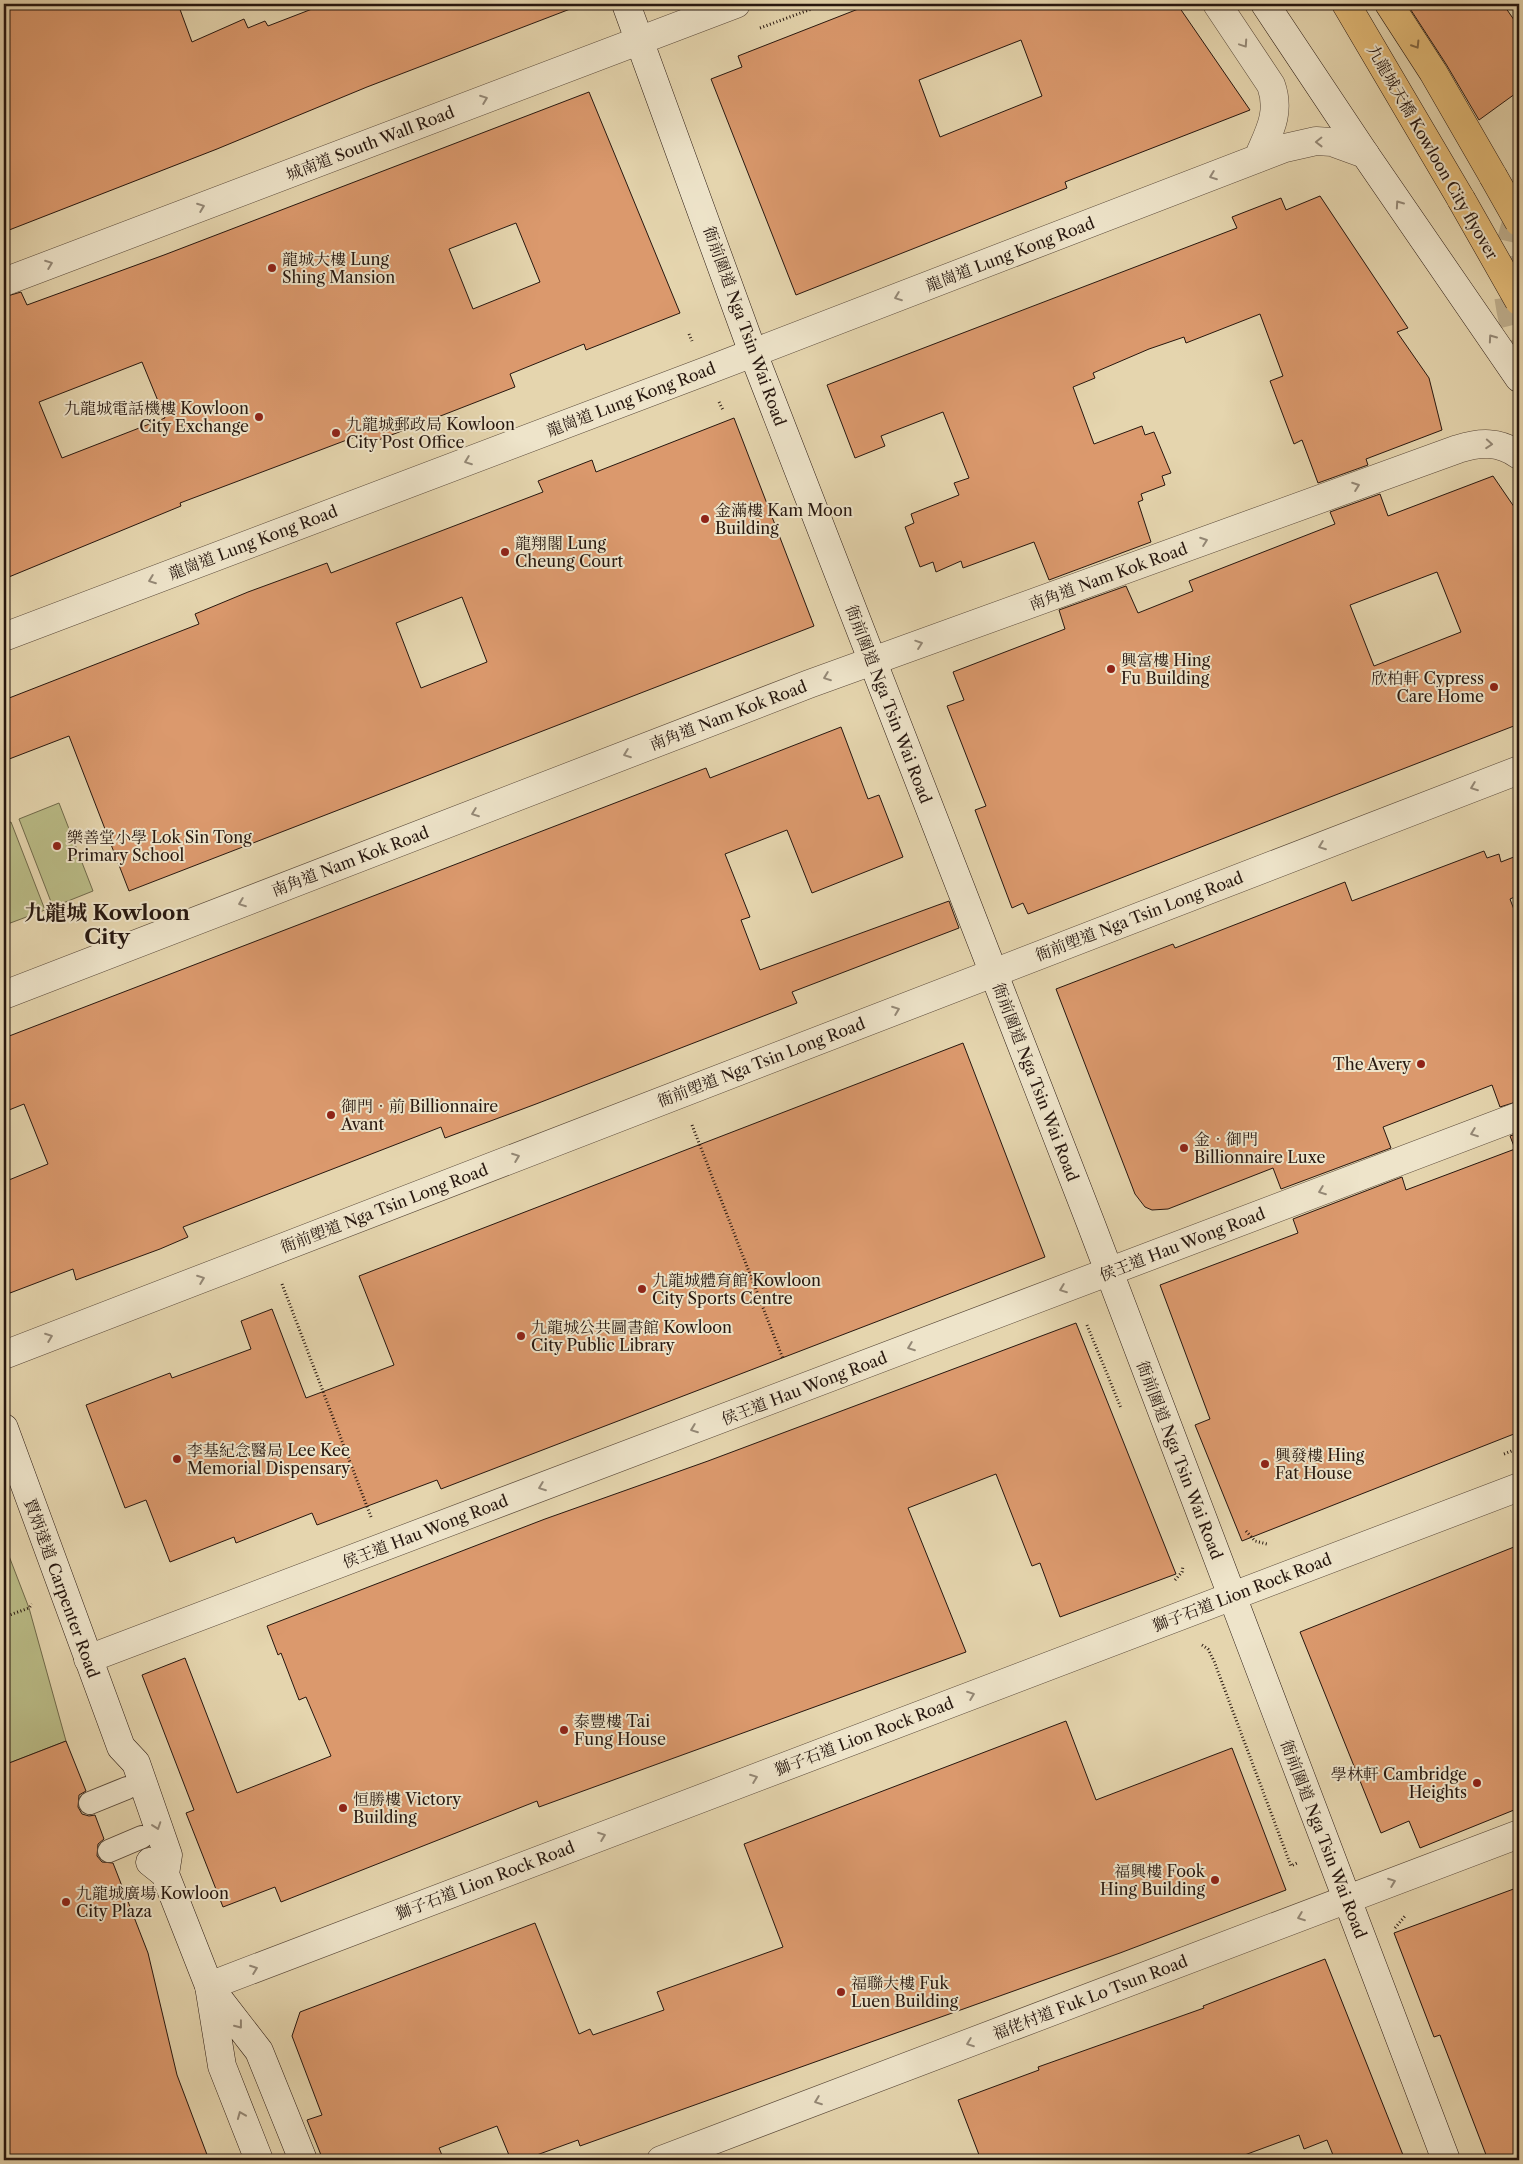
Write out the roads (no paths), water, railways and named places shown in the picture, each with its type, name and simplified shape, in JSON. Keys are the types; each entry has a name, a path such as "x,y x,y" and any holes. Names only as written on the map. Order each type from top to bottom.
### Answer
{"main road":[{"name":"九龍城天橋 Kowloon City flyover","path":"1346,4 1519,301"},
{"path":"1390,4 1433,72 1519,222"}],"street":[{"name":"衙前圍道 Nga Tsin Wai Road","path":"626,4 753,353 1109,1271 1446,2160"},
{"name":"城南道 South Wall Road","path":"4,282 736,4"},
{"path":"1217,4 1271,85 1276,98 1273,120 1258,158"},
{"path":"1265,4 1365,154 1519,378"},
{"name":"龍崗道 Lung Kong Road","path":"4,637 753,353 1285,148 1316,141 1332,142 1365,154"},
{"name":"南角道 Nam Kok Road","path":"4,995 873,660 1458,449 1485,443 1498,445 1519,455"},
{"name":"衙前塱道 Nga Tsin Long Road","path":"4,1355 1519,770"},
{"name":"侯王道 Hau Wong Road","path":"88,1659 1519,1116"},
{"name":"賈炳達道 Carpenter Road","path":"4,1428 121,1747 121,1767 126,1788 150,1862 164,1874 209,1986 222,2066 259,2160"},
{"name":"獅子石道 Lion Rock Road","path":"209,1986 1519,1487"},
{"name":"賈炳達道 Carpenter Road","path":"121,1747 136,1763 168,1855 164,1874"},
{"name":"福佬村道 Fuk Lo Tsun Road","path":"661,2160 1519,1834"},
{"name":"賈炳達道 Carpenter Road","path":"209,1986 259,2050 303,2160"}],"lane":[{"path":"90,1803 126,1788"},
{"path":"109,1851 142,1837"}],"tunnel":[{"path":"1519,215 1509,248 1507,264 1508,295 1519,344"}],"place":[{"name":"龍城大樓 Lung Shing Mansion","path":"272,268"},
{"name":"九龍城電話機樓 Kowloon City Exchange","path":"259,417"},
{"name":"九龍城郵政局 Kowloon City Post Office","path":"336,433"},
{"name":"金滿樓 Kam Moon Building","path":"705,519"},
{"name":"龍翔閣 Lung Cheung Court","path":"505,552"},
{"name":"興富樓 Hing Fu Building","path":"1111,669"},
{"name":"欣柏軒 Cypress Care Home","path":"1494,687"},
{"name":"樂善堂小學 Lok Sin Tong Primary School","path":"57,846"},
{"name":"The Avery","path":"1421,1064"},
{"name":"御門．前 Billionnaire Avant","path":"331,1115"},
{"name":"金．御門 Billionnaire Luxe","path":"1184,1148"},
{"name":"九龍城體育館 Kowloon City Sports Centre","path":"642,1289"},
{"name":"九龍城公共圖書館 Kowloon City Public Library","path":"521,1336"},
{"name":"李基紀念醫局 Lee Kee Memorial Dispensary","path":"177,1459"},
{"name":"興發樓 Hing Fat House","path":"1265,1464"},
{"name":"泰豐樓 Tai Fung House","path":"564,1730"},
{"name":"學林軒 Cambridge Heights","path":"1477,1783"},
{"name":"恒勝樓 Victory Building","path":"343,1808"},
{"name":"福興樓 Fook Hing Building","path":"1215,1880"},
{"name":"九龍城廣場 Kowloon City Plaza","path":"66,1902"},
{"name":"福聯大樓 Fuk Luen Building","path":"841,1992"}],"district":[{"name":"九龍城 Kowloon City","path":"107,924"}]}
